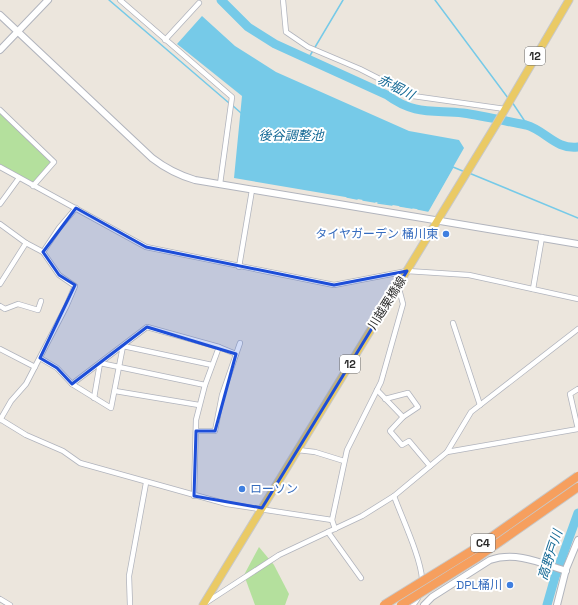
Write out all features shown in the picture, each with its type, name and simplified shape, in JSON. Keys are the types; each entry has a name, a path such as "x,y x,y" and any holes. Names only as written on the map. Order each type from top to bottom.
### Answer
{"highway":[{"name":"C4","path":"384,605 473,550 578,476"},
{"name":"C4","path":"401,605 478,557 578,487"}],"main road":[{"name":"川越栗橋線","path":"203,604 497,123 569,0"}],"street":[{"path":"0,50 19,32 48,0"},
{"path":"120,0 232,97 220,184"},
{"path":"283,0 286,32 308,46 360,69 413,96 504,110"},
{"path":"165,40 199,4"},
{"path":"0,15 163,166 194,180 578,244"},
{"path":"0,110 54,162 33,186"},
{"path":"0,167 146,247 334,285 407,271 469,276 578,299"},
{"path":"0,204 19,178"},
{"path":"239,267 252,190"},
{"path":"43,252 59,228 76,208"},
{"path":"0,224 26,243 43,252 59,275 75,286 66,307 26,384 11,401 0,420 26,435 63,451 80,464 227,504 262,508 332,520"},
{"path":"533,289 542,237"},
{"path":"0,284 26,243"},
{"path":"334,529 332,520 344,461 352,439 381,382 403,304 398,285"},
{"path":"0,306 5,309 18,304 38,310 41,300"},
{"path":"453,323 480,405"},
{"path":"72,384 147,327 219,347 236,354"},
{"path":"203,604 279,555 362,516 394,496 447,452 465,419 480,405 578,329"},
{"path":"196,431 215,431 222,395 240,343"},
{"path":"40,358 57,368 72,384 111,408 123,346"},
{"path":"123,346 212,365"},
{"path":"194,496 196,431 199,405 219,347"},
{"path":"0,349 35,367"},
{"path":"100,363 205,385"},
{"path":"94,398 100,363"},
{"path":"377,390 403,417"},
{"path":"447,452 578,429 570,394 578,390"},
{"path":"115,392 199,405"},
{"path":"385,399 408,393 418,407 403,417 390,431 402,445 409,441 430,466"},
{"path":"298,450 315,452 344,461"},
{"path":"130,605 129,576 146,483"},
{"path":"394,496 418,561 422,580 418,600 413,605"},
{"path":"328,532 361,578"},
{"path":"557,605 566,571 578,540"},
{"path":"424,605 439,592 490,560 498,557 520,557 566,571"},
{"path":"0,599 10,605"}],"highlighted area":[{"path":"76,208 146,247 334,285 407,271 262,508 194,496 196,431 215,431 236,354 147,327 72,384 57,368 40,358 75,285 59,275 43,252"}],"green space":[{"path":"0,110 54,162 33,186 0,169"},
{"path":"259,547 274,565 289,594 285,605 255,605 244,575"}],"water":[{"name":"後谷調整池","path":"202,16 235,46 276,72 409,131 459,140 464,148 428,211 234,178 242,96 177,44"}],"waterway":[{"path":"109,0 229,103"},
{"name":"赤堀川","path":"221,0 248,27 275,44 387,95 406,106 415,109 471,114 526,125 563,146 578,147"},
{"path":"308,59 343,0"},
{"path":"435,0 508,98"},
{"path":"512,102 528,126"},
{"path":"232,105 241,113"},
{"path":"418,209 428,211 453,167 465,172"},
{"path":"469,173 578,218"},
{"path":"347,197 357,199"},
{"path":"363,200 375,202"},
{"path":"378,203 392,205"},
{"path":"400,206 412,208"},
{"name":"高野戸川","path":"547,605 555,577 578,513"}],"place":[{"name":"タイヤガーデン 桶川東","path":"446,234"},
{"name":"ローソン","path":"242,489"},
{"name":"DPL桶川","path":"510,585"}]}
